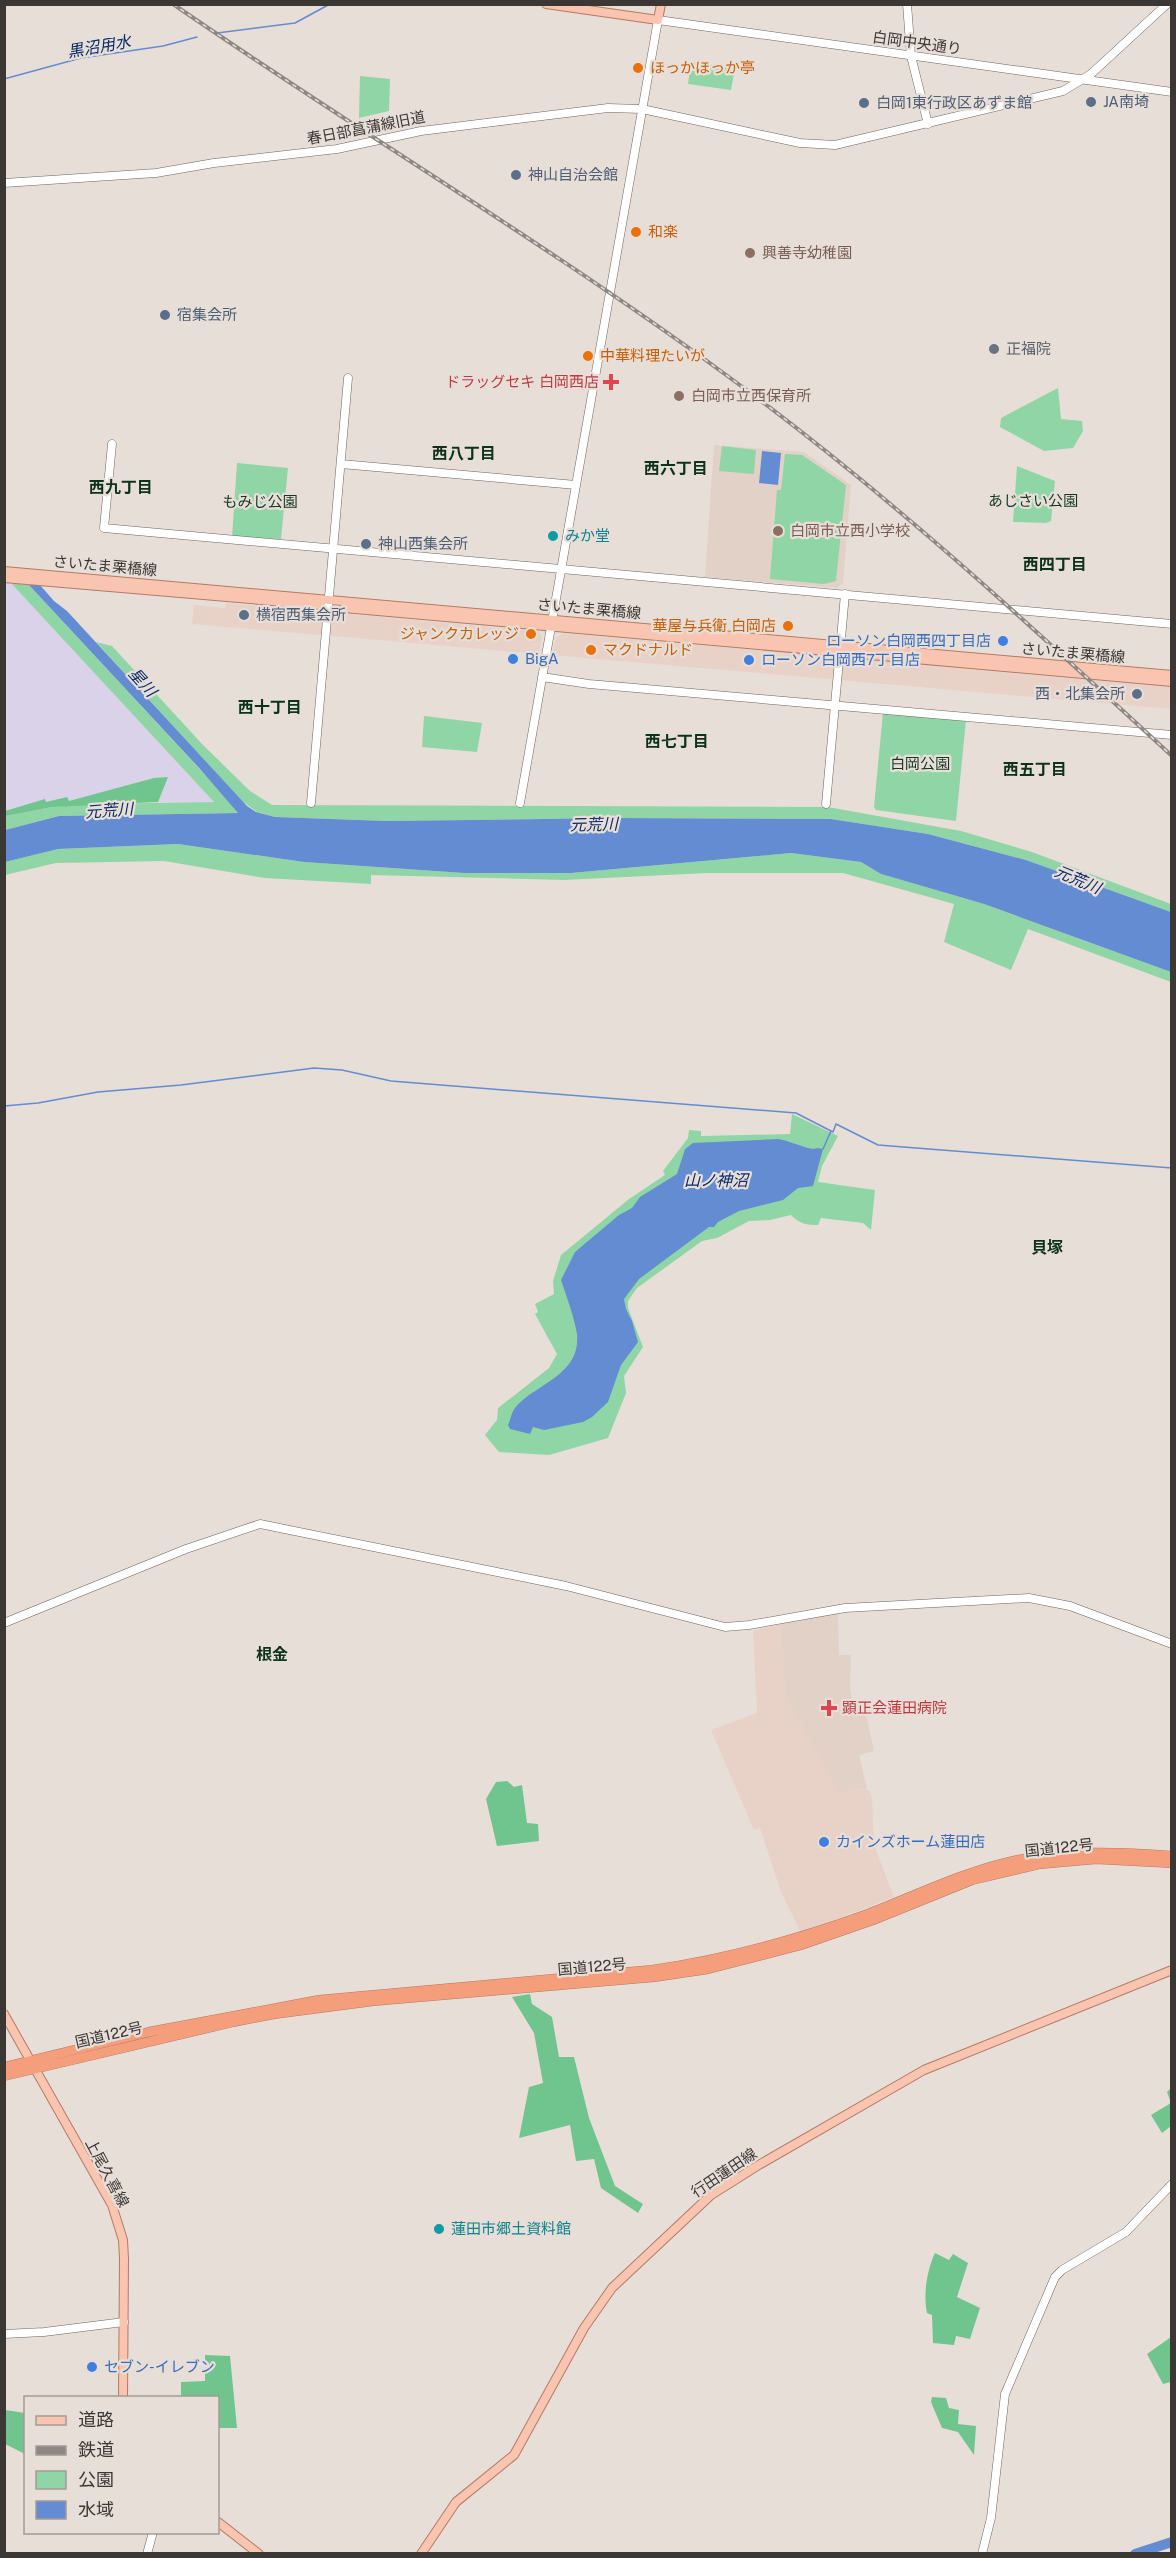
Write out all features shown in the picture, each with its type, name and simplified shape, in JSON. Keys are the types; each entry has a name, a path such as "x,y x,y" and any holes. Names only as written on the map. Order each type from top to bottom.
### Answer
{"highway":[{"name":"国道122号","path":"4,2076 33,2064 229,2016 319,2001 652,1970 706,1961 798,1938 954,1879 1018,1860 1054,1854 1095,1852 1172,1856"},
{"name":"国道122号","path":"4,2067 33,2064 233,2022 309,2009 373,2001 654,1977 708,1969 801,1945 873,1920 956,1886 1030,1865 1096,1859 1172,1863"}],"main road":[{"path":"546,4 658,20 661,4"},
{"name":"さいたま栗橋線","path":"7,575 48,574 328,603"},
{"name":"さいたま栗橋線","path":"7,575 55,582 552,623 1172,682"},
{"name":"さいたま栗橋線","path":"840,649 1172,675"},
{"name":"行田蓮田線","path":"420,2553 456,2502 514,2455 584,2328 602,2301 624,2276 711,2195 924,2070 1172,1970"},
{"name":"上尾久喜線","path":"4,2014 112,2205 123,2240 123,2396"},
{"path":"219,2523 259,2553"}],"street":[{"path":"907,4 911,56 928,124"},
{"path":"1154,4 1157,13"},
{"name":"春日部菖蒲線旧道","path":"4,183 156,173 214,163 337,149 421,130 619,107 642,109 817,145 844,144 1056,93 1082,80 1167,4"},
{"name":"白岡中央通り","path":"658,20 1172,92"},
{"path":"520,803 658,20"},
{"path":"311,803 348,378"},
{"path":"112,444 104,528 1172,624"},
{"path":"340,464 576,485"},
{"path":"826,804 845,594"},
{"path":"542,677 589,684 1172,735"},
{"path":"4,1623 186,1549 260,1524 566,1586 725,1627 845,1608 1029,1598 1070,1606 1171,1643"},
{"path":"982,2553 996,2485 1005,2394 1055,2277 1062,2270 1126,2232 1172,2184"},
{"path":"4,2334 44,2332 124,2322"},
{"path":"147,2553 152,2534"}],"shaded area":[{"name":"白岡市立西小学校","path":"714,445 804,452 851,485 843,583 837,588 705,577"},
{"path":"5,582 11,583 36,608 214,802 141,802 5,816"},
{"path":"226,603 538,631 542,637 539,654 192,624 194,605 225,608"},
{"path":"563,633 1171,687 1171,709 552,655 556,638"},
{"name":"顕正会蓮田病院","path":"838,1613 839,1655 851,1655 852,1701 863,1700 874,1751 859,1755 867,1789 856,1788 839,1792 785,1695 781,1624"},
{"path":"781,1624 785,1695 856,1788 869,1790 872,1797 874,1845 894,1897 801,1933 781,1892 760,1828 754,1830 711,1730 757,1713 753,1631"}],"green space":[{"path":"691,62 735,68 731,90 688,84"},
{"path":"360,76 390,79 389,111 359,118"},
{"path":"1058,388 1061,419 1082,421 1083,431 1073,448 1044,451 1000,427 1001,418"},
{"path":"722,446 756,450 754,474 719,471"},
{"path":"785,454 802,455 846,485 836,581 824,584 770,579 777,490 781,490"},
{"name":"もみじ公園","path":"237,463 288,468 281,539 232,537"},
{"name":"あじさい公園","path":"1017,466 1055,481 1051,521 1046,523 1013,522"},
{"path":"11,583 29,585 238,813 59,816 5,830 5,816 52,807 86,804 214,802"},
{"path":"96,642 112,646 203,745 250,791 272,805 828,807 961,831 1032,852 1171,904 1171,912 1026,860 928,834 831,819 615,818 387,821 275,817 257,812 242,801"},
{"name":"白岡公園","path":"883,712 966,720 956,821 876,810 874,807"},
{"path":"424,716 482,723 477,752 422,747"},
{"path":"168,777 158,802 52,807 5,816 5,811 45,799 46,802 67,797 69,801 154,778"},
{"path":"178,844 304,862 464,873 571,873 791,853 861,862 881,874 984,904 1171,972 1171,982 1028,929 1011,970 944,942 954,904 843,873 707,873 564,880 371,875 371,884 265,878 164,861 56,863 5,875 5,862 58,849"},
{"name":"山ノ神沼","path":"792,1114 838,1136 822,1166 818,1182 875,1190 871,1230 863,1223 821,1218 818,1225 807,1224 791,1215 770,1220 749,1221 717,1238 702,1241 637,1288 628,1301 628,1308 643,1347 624,1376 626,1393 608,1438 549,1455 499,1452 485,1435 497,1420 498,1408 549,1368 557,1354 535,1314 538,1312 535,1304 554,1294 553,1281 561,1255 629,1199 665,1175 663,1171 688,1138 689,1130 701,1131 701,1136 790,1134"},
{"path":"507,1781 514,1787 522,1785 527,1823 538,1824 539,1841 497,1846 486,1799 496,1782"},
{"path":"530,1994 532,2004 552,2017 559,2057 574,2057 589,2118 615,2186 643,2204 638,2213 601,2188 594,2159 576,2161 570,2125 519,2138 529,2087 543,2083 534,2033 512,1997"},
{"path":"1171,2088 1171,2103 1167,2092"},
{"path":"1171,2103 1171,2126 1162,2133 1151,2115"},
{"path":"935,2253 949,2260 953,2254 968,2263 957,2297 980,2308 970,2339 956,2336 954,2345 933,2343 932,2315 927,2313 925,2298 928,2275"},
{"path":"1171,2337 1171,2382 1163,2384 1147,2354"},
{"path":"205,2355 230,2356 237,2428 219,2428 219,2396 181,2396 181,2382 205,2381"},
{"path":"932,2397 946,2398 949,2408 959,2410 958,2424 976,2426 974,2455 958,2432 942,2428 931,2402"},
{"path":"5,2410 24,2413 24,2454 5,2444"}],"water":[{"path":"762,451 781,453 778,485 759,483"},
{"name":"元荒川","path":"29,585 40,585 54,601 67,611 247,806 256,812 275,817 387,821 615,818 831,819 928,834 1026,860 1171,912 1171,972 984,904 881,874 861,862 791,853 571,873 464,873 304,862 178,844 58,849 5,862 5,830 59,816 238,813"},
{"name":"山ノ神沼","path":"778,1139 810,1149 823,1149 813,1186 798,1188 783,1200 739,1211 718,1222 639,1279 624,1299 638,1342 621,1365 608,1402 592,1417 583,1422 544,1430 533,1427 530,1434 510,1429 508,1425 515,1408 555,1378 572,1360 577,1334 561,1280 575,1252 619,1215 632,1208 640,1197 677,1174 685,1149 693,1143"}],"waterway":[{"name":"黒沼用水","path":"217,33 295,23 330,4"},
{"name":"黒沼用水","path":"4,79 81,58 163,46 197,37"},
{"path":"4,1106 38,1103 98,1092 181,1085 314,1068 342,1070 391,1081 796,1113 833,1132 836,1124 878,1145 1172,1168"},
{"path":"823,1149 831,1131"},
{"path":"1135,2554 1172,2542"}],"railway":[{"path":"173,4 587,277 781,416 953,557 1172,756"}],"place":[{"name":"ほっかほっか亭","path":"638,68"},
{"name":"JA南埼","path":"1091,102"},
{"name":"白岡1東行政区あずま館","path":"864,103"},
{"name":"神山自治会館","path":"516,175"},
{"name":"和楽","path":"636,232"},
{"name":"興善寺幼稚園","path":"750,253"},
{"name":"宿集会所","path":"165,315"},
{"name":"正福院","path":"994,349"},
{"name":"中華料理たいが","path":"588,356"},
{"name":"ドラッグセキ 白岡西店","path":"611,382"},
{"name":"白岡市立西保育所","path":"679,396"},
{"name":"白岡市立西小学校","path":"778,531"},
{"name":"みか堂","path":"553,536"},
{"name":"神山西集会所","path":"366,544"},
{"name":"横宿西集会所","path":"244,615"},
{"name":"華屋与兵衛 白岡店","path":"788,626"},
{"name":"ジャンクカレッジ","path":"531,634"},
{"name":"ローソン白岡西四丁目店","path":"1003,641"},
{"name":"マクドナルド","path":"591,650"},
{"name":"BigA","path":"513,659"},
{"name":"ローソン白岡西7丁目店","path":"749,660"},
{"name":"西・北集会所","path":"1137,694"},
{"name":"顕正会蓮田病院","path":"829,1708"},
{"name":"カインズホーム蓮田店","path":"824,1842"},
{"name":"蓮田市郷土資料館","path":"439,2229"},
{"name":"セブン-イレブン","path":"92,2367"}],"district":[{"name":"西八丁目","path":"464,453"},
{"name":"西六丁目","path":"676,468"},
{"name":"西九丁目","path":"121,487"},
{"name":"西四丁目","path":"1055,564"},
{"name":"西十丁目","path":"270,707"},
{"name":"西七丁目","path":"677,741"},
{"name":"西五丁目","path":"1035,769"},
{"name":"貝塚","path":"1047,1247"},
{"name":"根金","path":"272,1654"}],"water label":[{"name":"星川","path":"143,682"}]}
